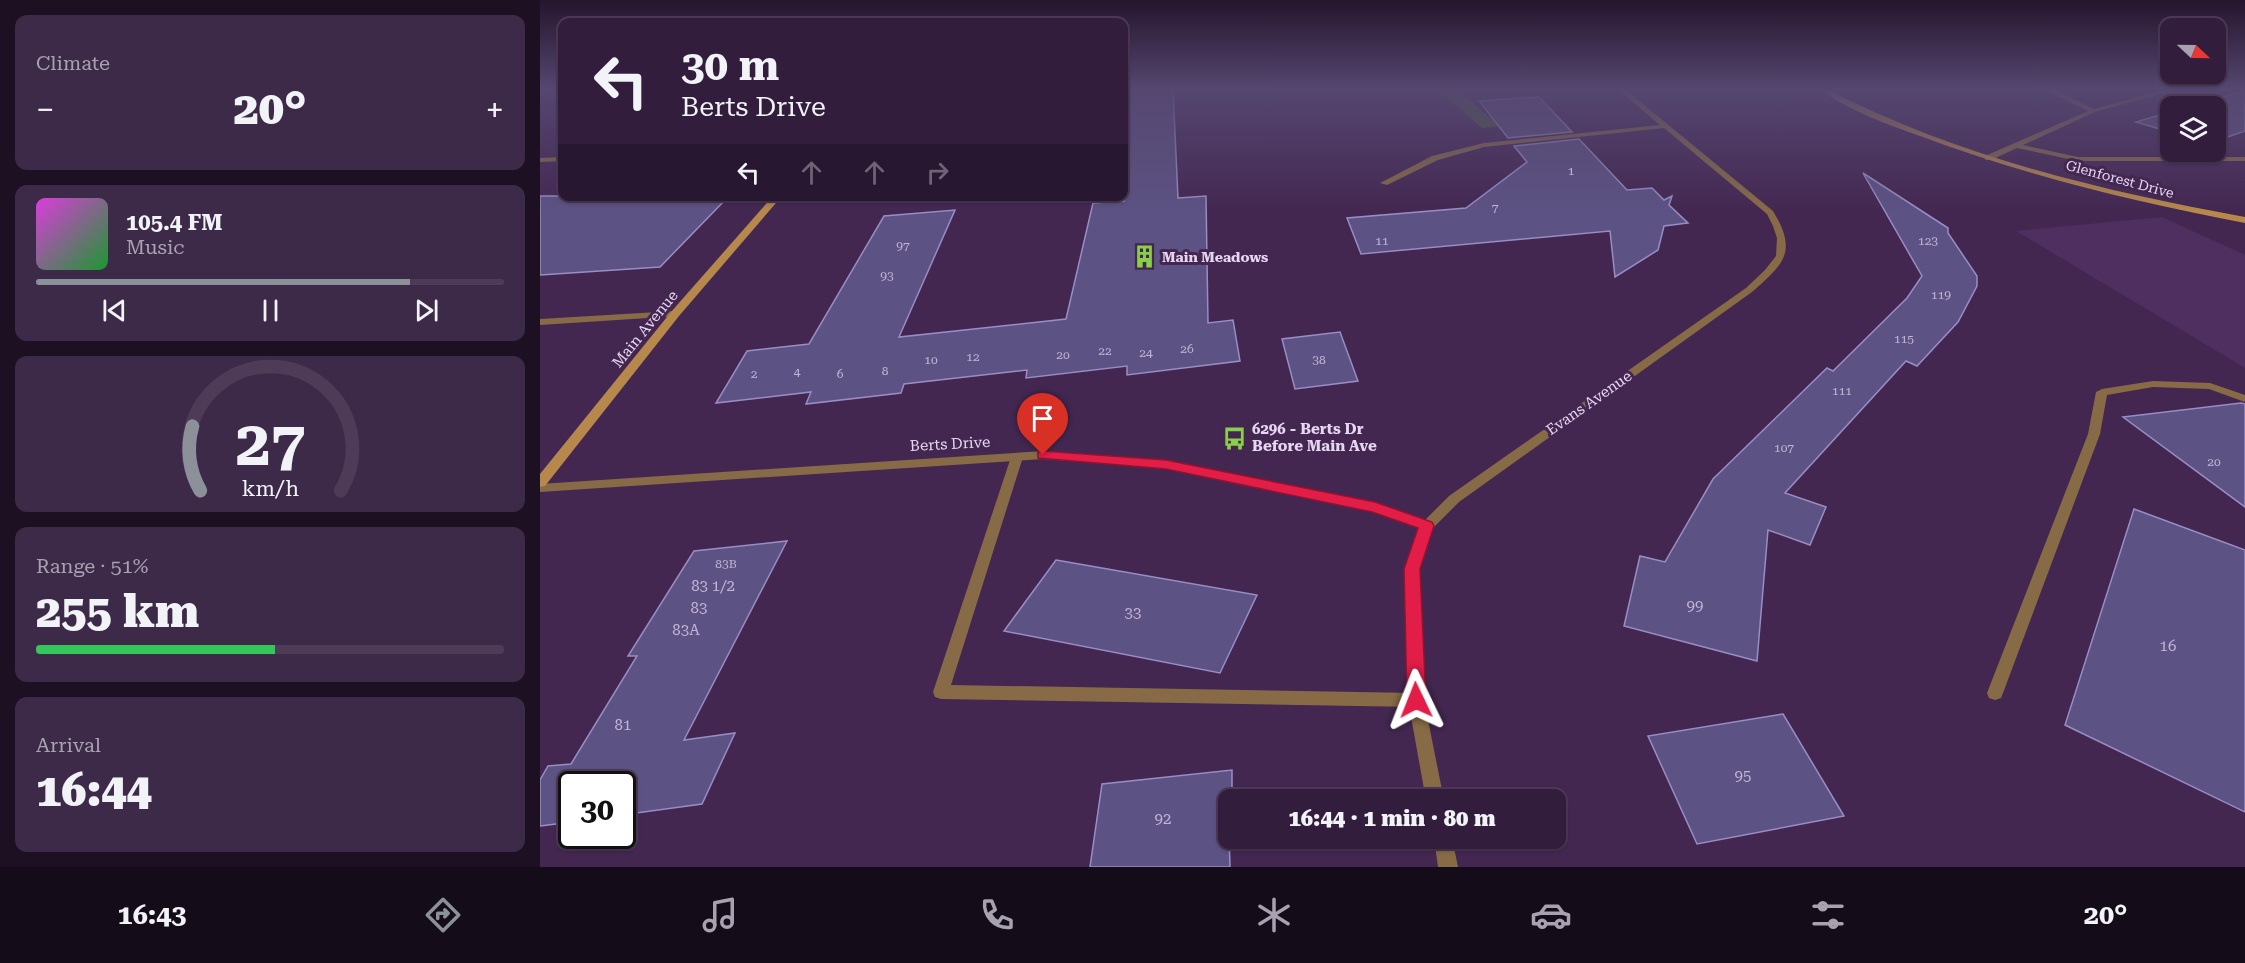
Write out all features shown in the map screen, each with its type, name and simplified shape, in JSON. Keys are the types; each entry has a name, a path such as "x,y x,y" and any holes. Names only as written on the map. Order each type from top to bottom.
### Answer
{"street":[{"path":"1384,183 1435,158 1484,145 1623,130"},
{"name":"Evans Avenue","path":"1434,789 1416,700 1412,569 1427,526 1454,499 1749,290 1775,267 1784,250 1782,232 1770,213 1671,130"},
{"name":"Glenforest Drive","path":"1908,130 1988,158 2166,206 2245,220"},
{"path":"1988,158 2051,130"},
{"path":"2018,146 2078,159 2245,159"},
{"path":"540,160 558,159"},
{"name":"Main Avenue","path":"540,483 675,314 774,201"},
{"path":"540,322 675,314"},
{"path":"1995,693 2094,434 2102,392 2153,384 2211,386 2245,399"},
{"name":"Berts Drive","path":"540,488 1043,455 1166,464 1375,507 1427,526"},
{"path":"1017,457 941,692 1416,700"},
{"path":"1445,849 1449,867"}],"shaded area":[{"path":"2162,217 2245,255 2245,368 2016,231"}],"building":[{"path":"1128,130 1175,130 1178,198 1206,196 1208,323 1233,320 1240,361 1127,375 1127,366 1026,378 1027,370 904,384 901,393 806,404 811,392 716,403 747,351 809,344 884,216 955,210 899,337 1066,319 1093,203 1128,201"},
{"path":"1502,130 1572,132 1508,138"},
{"path":"2226,130 2245,131 2226,138"},
{"path":"1579,139 1627,190 1652,188 1664,200 1672,196 1669,205 1688,223 1664,226 1658,250 1615,277 1610,231 1361,254 1347,218 1466,208 1527,162 1514,146"},
{"path":"1863,173 1948,228 1948,233 1977,276 1977,286 1958,322 1917,366 1906,361 1785,493 1826,507 1810,545 1768,530 1757,661 1624,626 1640,556 1665,562 1713,479 1827,368 1833,371 1907,298 1922,276"},
{"path":"540,196 558,196 558,201 724,201 660,267 540,275"},
{"path":"1340,332 1358,381 1295,389 1282,339"},
{"path":"2245,404 2245,507 2123,417"},
{"path":"2134,509 2245,550 2245,812 2065,725"},
{"path":"787,541 684,740 735,733 702,804 636,813 636,771 558,771 558,824 540,826 540,780 548,766 571,764 637,656 628,656 694,551"},
{"path":"1056,560 1257,595 1220,673 1004,631"},
{"path":"1783,714 1844,816 1697,844 1648,736"},
{"path":"1232,770 1232,789 1218,789 1218,849 1229,849 1230,867 1090,867 1102,784"}],"place":[{"name":"Main Meadows","path":"1144,257"},
{"name":"6296 - Berts Dr Before Main Ave","path":"1234,438"}],"route":[{"path":"1043,455 1166,464 1375,507 1427,526 1412,569 1416,700"}]}
